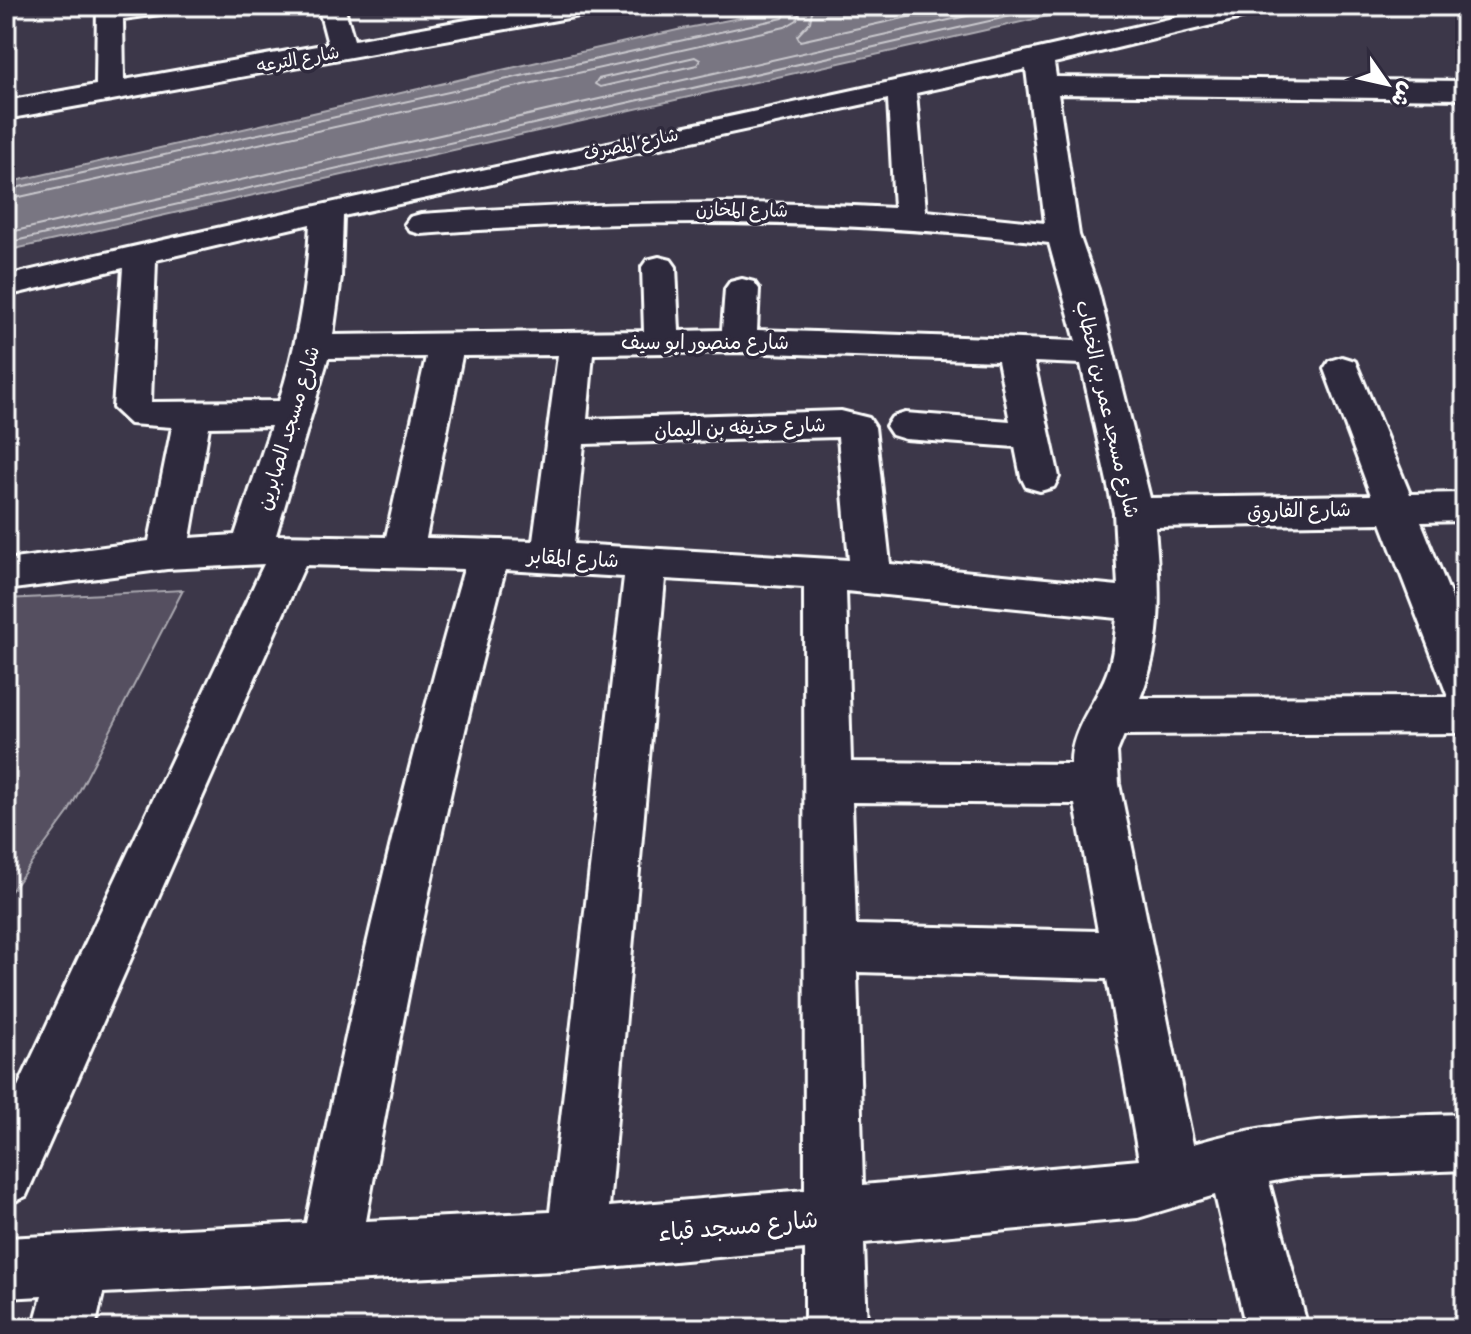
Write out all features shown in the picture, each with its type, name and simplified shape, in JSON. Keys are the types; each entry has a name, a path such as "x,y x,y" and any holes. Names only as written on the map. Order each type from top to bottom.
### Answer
{"street":[{"path":"110,93 110,9 166,6"},
{"path":"331,6 343,51"},
{"name":"شارع الترعه","path":"6,110 343,51 484,16 590,6"},
{"name":"شارع المصرف","path":"6,286 327,210 901,85 1041,71 1257,6"},
{"path":"1041,71 1465,90"},
{"name":"شارع مسجد عمر بن الخطاب","path":"1041,71 1063,235 1081,289 1134,513 1140,604 1132,666 1094,752 1095,784 1172,1181"},
{"path":"901,85 911,217"},
{"name":"شارع المخازن","path":"421,224 545,213 667,209 789,210 911,217 1063,235"},
{"name":"شارع مسجد الصابرين","path":"6,1176 271,550 294,413 314,347 324,277 327,210"},
{"path":"140,253 132,408 143,415 294,413"},
{"path":"659,267 662,340"},
{"path":"739,341 742,289"},
{"name":"شارع منصور ابو سيف","path":"314,347 662,340 1096,353"},
{"path":"552,557 577,342"},
{"path":"403,553 446,345"},
{"path":"1014,350 1040,477"},
{"path":"1342,369 1465,687"},
{"path":"167,554 193,414"},
{"name":"شارع حذيفه بن اليمان","path":"568,432 841,424 856,427 848,575"},
{"path":"905,426 1031,435"},
{"name":"شارع الفاروق","path":"1134,513 1465,507"},
{"name":"شارع المقابر","path":"6,575 167,554 271,550 489,554 848,575 1140,604"},
{"path":"330,1253 387,956 439,732 489,554"},
{"path":"576,1240 646,562"},
{"path":"836,1328 828,782 848,575"},
{"path":"1107,717 1465,715"},
{"path":"828,782 1095,784"},
{"path":"831,948 1128,956"},
{"name":"شارع مسجد قباء","path":"6,1268 576,1240 1138,1189 1235,1160 1296,1149 1465,1142"},
{"path":"1235,1160 1277,1328"},
{"path":"64,1328 80,1266"}],"shaded area":[{"path":"183,590 68,813 6,898 6,599"}],"water":[{"path":"801,6 1092,6 6,251 6,183 682,29"}]}
